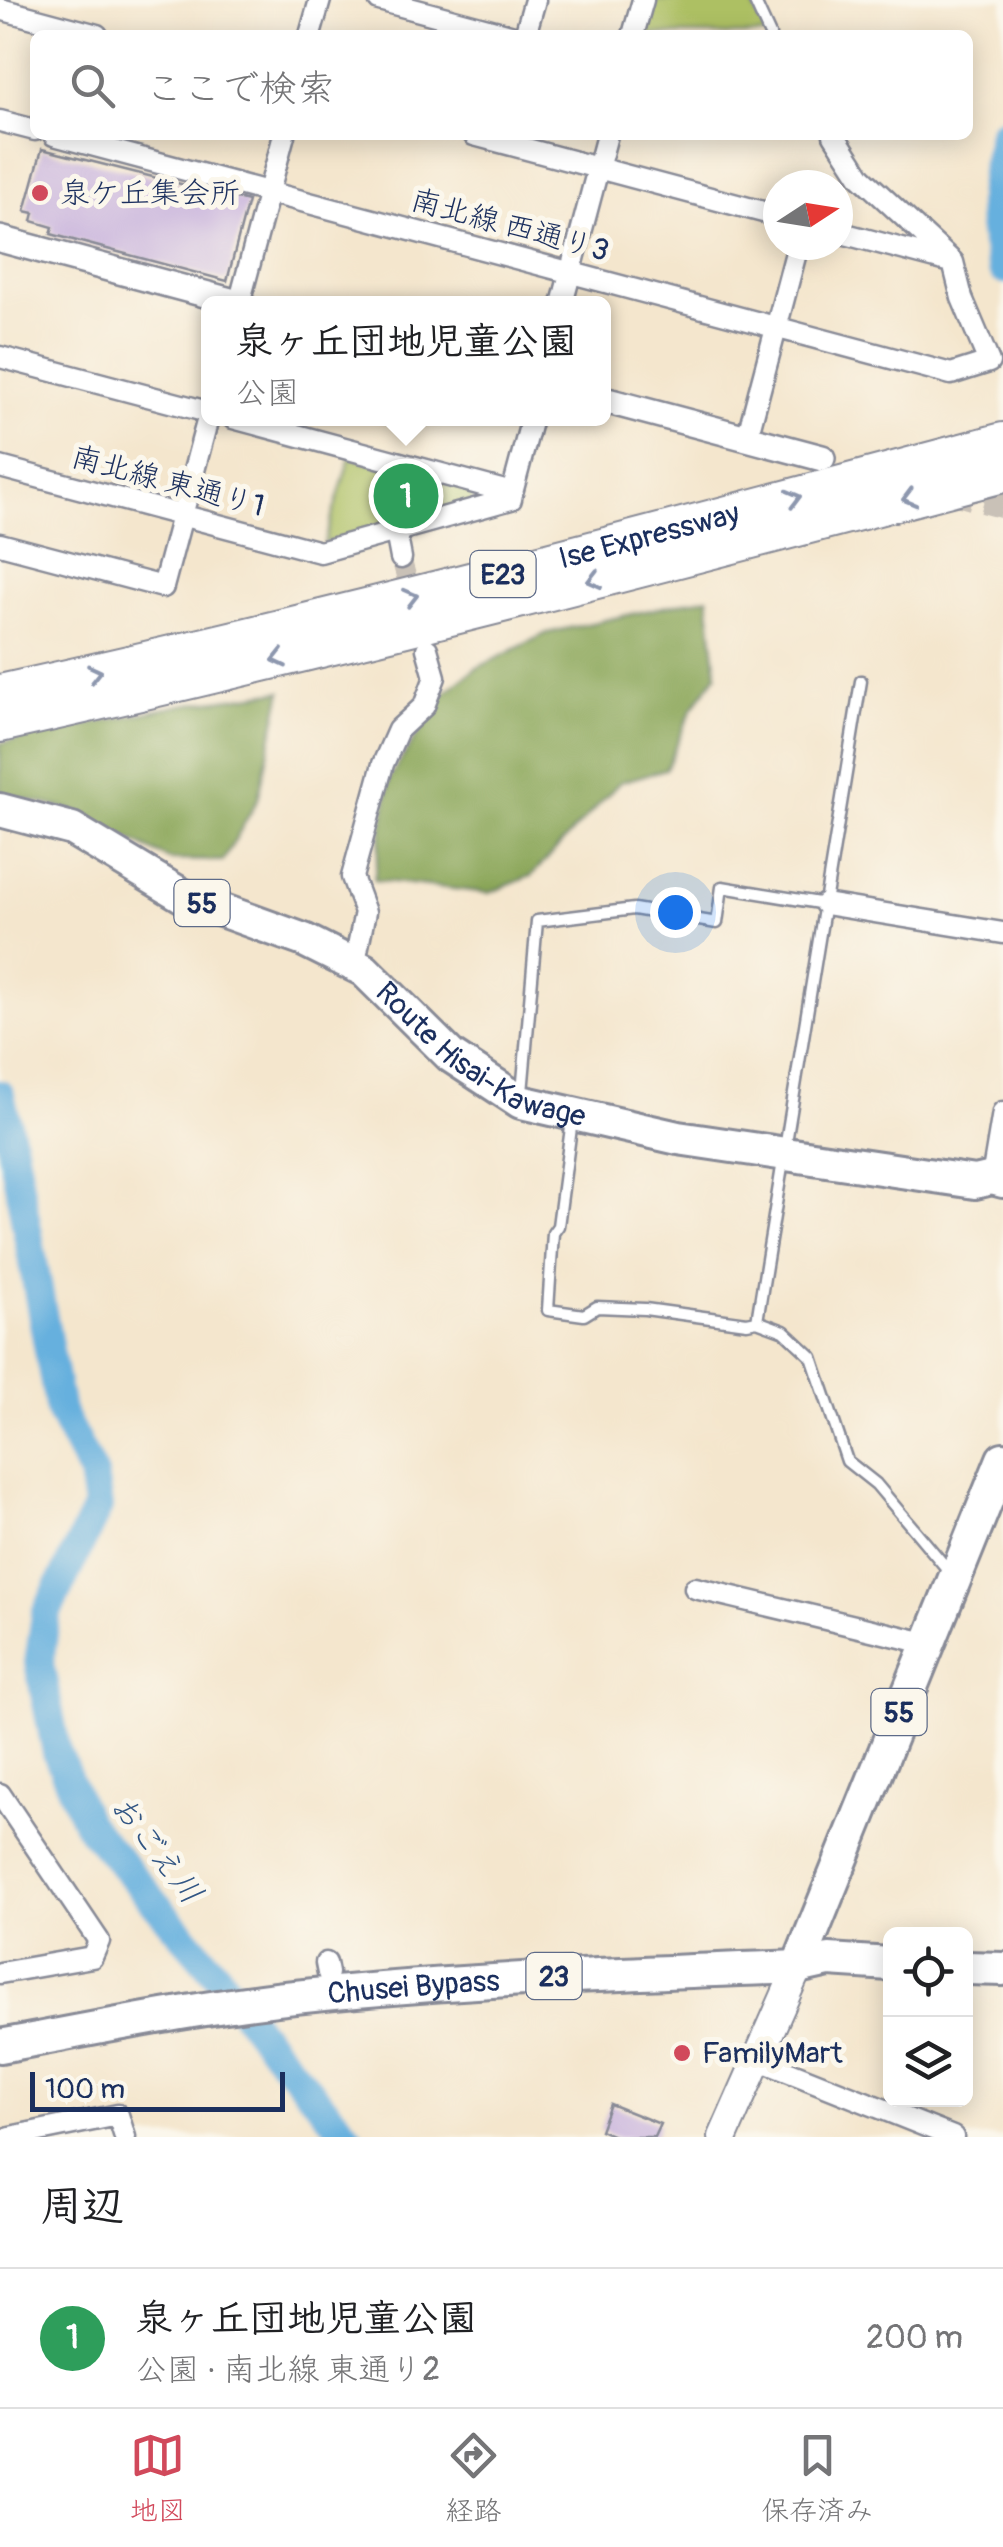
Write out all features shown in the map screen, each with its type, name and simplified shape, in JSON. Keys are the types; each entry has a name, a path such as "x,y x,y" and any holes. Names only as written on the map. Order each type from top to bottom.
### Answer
{"highway":[{"name":"Ise Expressway","path":"0,694 594,551 1003,442"},
{"name":"Ise Expressway","path":"0,723 344,643 1003,473"}],"main road":[{"name":"Route Hisai-Kawage","path":"0,810 72,829 185,896 304,940 364,970 451,1056 521,1102 678,1138 975,1182 998,1180"},
{"name":"55","path":"798,1967 1003,1459"},
{"name":"Chusei Bypass","path":"0,2046 166,2016 322,1977 552,1976 798,1967 829,1960 883,1964"},
{"path":"723,2137 798,1967"},
{"path":"973,1968 1003,1969"}],"street":[{"path":"311,30 320,0"},
{"path":"378,0 427,6 496,30"},
{"path":"526,30 535,0"},
{"path":"635,30 642,0"},
{"path":"0,9 78,30"},
{"path":"0,121 30,129"},
{"name":"南北線 西通り3","path":"73,140 952,374 989,362 962,298 954,262"},
{"path":"242,296 283,140"},
{"path":"493,140 763,212"},
{"path":"564,296 606,140"},
{"path":"837,140 861,176 954,262"},
{"path":"853,236 954,262"},
{"path":"0,239 214,296"},
{"path":"747,438 794,260"},
{"path":"0,356 201,413"},
{"path":"611,402 822,458"},
{"path":"0,544 164,588 205,426"},
{"path":"263,426 512,493"},
{"path":"401,558 396,532 511,499 530,426"},
{"name":"南北線 東通り1","path":"0,467 320,552 396,532"},
{"path":"354,966 366,912 352,876 383,764 398,730 424,706 434,677 427,649"},
{"path":"824,904 1003,932"},
{"path":"998,1180 1003,1112"},
{"path":"695,1588 926,1643"},
{"path":"0,1794 99,1942 92,1957 0,1973"},
{"path":"757,2059 952,2137"},
{"path":"20,2136 118,2115 125,2137"}],"lane":[{"path":"754,0 768,30"},
{"path":"756,1321 861,681"},
{"path":"521,1102 537,921 634,909 717,923 722,887 824,904"},
{"path":"573,1114 558,1226 553,1233 548,1310 584,1315 597,1307 645,1309 756,1321 784,1331 812,1357 847,1461 876,1484 953,1577"}],"green space":[{"path":"651,0 751,0 765,30 643,30"},
{"path":"350,457 473,490 473,503 324,544"},
{"path":"708,597 717,674 692,709 666,769 620,782 531,876 489,893 374,880 390,777 444,693 475,669 547,633"},
{"path":"282,691 258,799 223,861 171,860 70,810 0,793 0,743 182,705"}],"building":[{"path":"42,149 248,201 227,281 51,234 53,227 32,221 34,213 25,211"},
{"path":"610,2104 660,2124 654,2137 616,2137 600,2130"}],"waterway":[{"path":"1003,133 992,201 994,233 1003,269"},
{"name":"おごえ川","path":"0,1095 60,1411 93,1475 98,1507 46,1614 39,1663 57,1753 87,1824 219,1977 258,2031 349,2137"}],"tunnel":[{"path":"948,491 1003,506"},
{"path":"401,558 414,604"}],"place":[{"name":"泉ケ丘集会所","path":"40,193"},
{"name":"泉ヶ丘団地児童公園","path":"406,496"},
{"name":"FamilyMart","path":"682,2053"}]}
